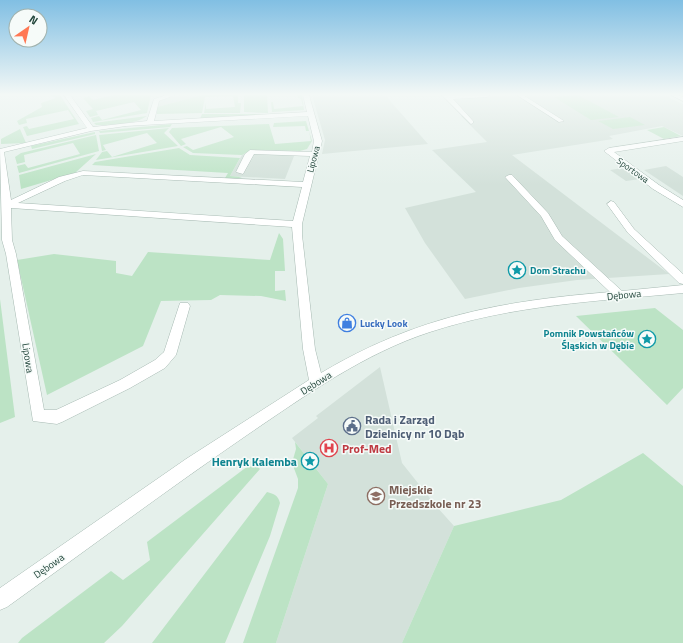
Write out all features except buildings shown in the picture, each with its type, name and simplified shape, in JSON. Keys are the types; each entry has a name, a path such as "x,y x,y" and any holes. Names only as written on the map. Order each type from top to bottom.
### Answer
{"street":[{"path":"88,125 91,129"},
{"path":"0,151 91,129 125,125"},
{"name":"Lipowa","path":"314,125 318,141 297,224 309,349 316,382"},
{"name":"Sportowa","path":"683,139 608,151 656,187 683,204"},
{"name":"Lipowa","path":"0,151 7,205 7,240 11,254 38,416 57,417 125,384 160,364 170,356 184,306"},
{"path":"240,172 248,157 253,152 315,154"},
{"path":"7,205 62,179 83,173 306,186"},
{"path":"509,177 546,215 558,238 608,282 620,296"},
{"path":"612,204 631,231 683,280"},
{"path":"7,205 297,224"},
{"name":"Dębowa","path":"0,600 223,443 316,382 362,355 391,341 427,328 514,307 683,289"}],"shaded area":[{"path":"321,125 411,125 428,144 322,154 325,140"},
{"path":"470,125 683,125 683,136 662,126 609,136 613,139 512,155 669,274 577,280 519,288 465,299 425,243 405,208 476,192 432,150 487,142"},
{"path":"252,150 296,151 285,179 230,176 242,155"},
{"path":"666,166 683,177 683,196 644,170"},
{"path":"623,168 640,179 626,181 610,170"},
{"name":"Miejskie Przedszkole nr 23","path":"380,367 402,463 454,526 402,643 276,643 328,484 292,438 318,418 316,416"}],"green space":[{"path":"47,125 75,125 27,136 23,127 27,126 29,129"},
{"path":"171,125 170,127 100,133 99,131"},
{"path":"269,125 275,144 311,141 309,131 312,141 307,149 300,151 252,150 242,155 193,153 183,147 187,146 193,150 234,137 221,127 181,139 186,144 181,146 169,132 172,128"},
{"path":"273,125 307,125 309,131 306,131 305,126 273,127"},
{"path":"606,125 645,125 613,129"},
{"path":"664,127 681,136 664,139 647,130"},
{"path":"169,128 164,133 178,146 96,160 102,152 107,151 112,157 157,143 147,133 103,145 106,150 102,151 99,135"},
{"path":"20,129 26,143 1,144 1,139"},
{"path":"95,132 95,134 32,149 31,146"},
{"path":"96,135 99,151 19,173 17,166 25,164 28,168 80,154 73,143 24,155 25,162 17,164 15,157 21,153"},
{"path":"179,148 190,155 240,158 230,176 242,177 236,179 225,178 228,173 92,165 95,162"},
{"path":"96,154 75,173 21,189 19,175"},
{"path":"279,233 283,239 285,271 275,271 275,291 285,290 286,301 261,296 220,295 211,300 161,301 143,346 47,395 17,260 54,254 116,261 116,273 132,276 148,252 270,260"},
{"path":"0,299 15,417 0,423"},
{"path":"655,308 683,330 683,388 667,405 576,316"},
{"path":"295,442 328,484 276,643 243,643 298,488 298,479 292,463 296,449"},
{"path":"643,453 683,486 683,643 402,643 454,526 561,500"},
{"path":"256,465 260,469 122,626 104,643 18,643 22,638 111,571 123,580 150,560 147,542 244,469 249,466"},
{"path":"267,492 275,495 280,503 270,536 225,643 152,643"}],"place":[{"name":"Dom Strachu","path":"517,270"},
{"name":"Lucky Look","path":"347,323"},
{"name":"Pomnik Powstańców Śląskich w Dębie","path":"647,339"},
{"name":"Rada i Zarząd Dzielnicy nr 10 Dąb","path":"352,426"},
{"name":"Prof-Med","path":"329,448"},
{"name":"Henryk Kalemba","path":"310,461"},
{"name":"Miejskie Przedszkole nr 23","path":"376,496"}]}
